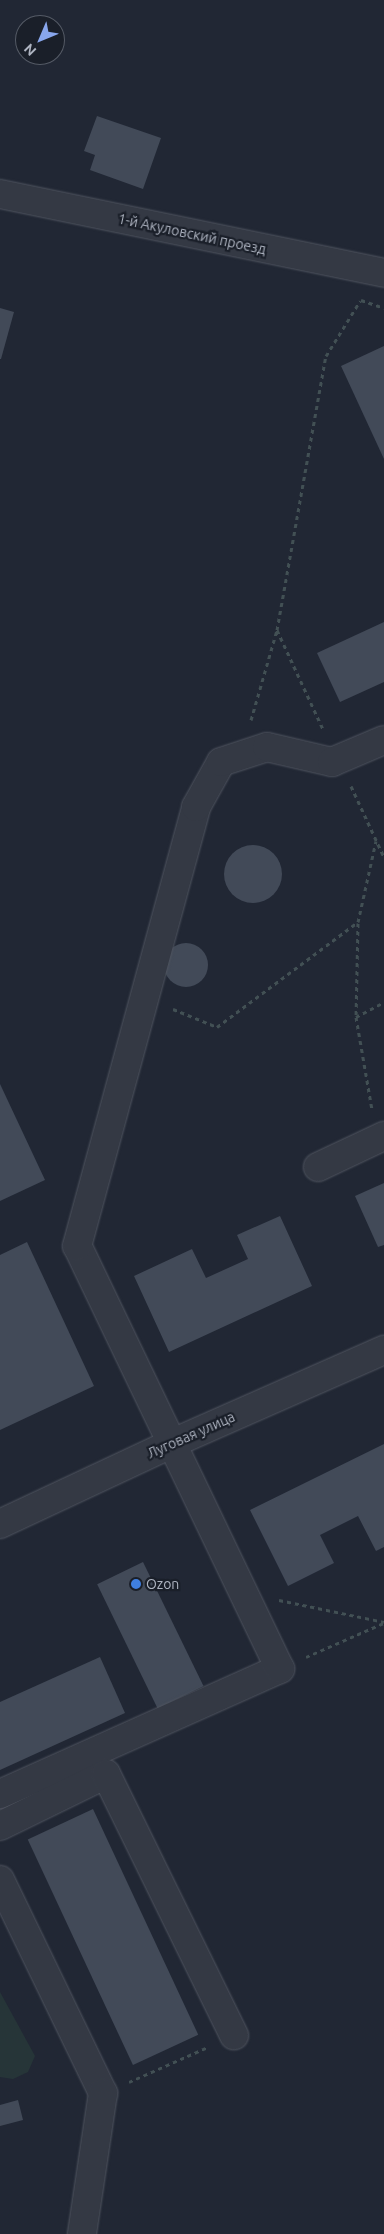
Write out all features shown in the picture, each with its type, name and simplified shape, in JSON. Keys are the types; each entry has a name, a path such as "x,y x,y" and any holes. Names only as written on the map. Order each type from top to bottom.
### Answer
{"street":[{"name":"1-й Акуловский проезд","path":"0,194 384,273"},
{"path":"0,1794 280,1669 77,1246 196,807 222,762 267,747 332,762 384,740"},
{"path":"318,1168 381,1138"},
{"name":"Луговая улица","path":"0,1524 173,1443 384,1350"},
{"path":"0,1826 106,1774 234,2035"},
{"path":"0,1880 103,2093 82,2234"}],"path":[{"path":"241,756 277,630 326,356 360,301"},
{"path":"381,1138 356,1017 358,922 376,841 384,857"},
{"path":"144,998 217,1027 358,922"},
{"path":"356,1017 384,1002"},
{"path":"244,1592 384,1622"},
{"path":"280,1669 384,1622"},
{"path":"103,2093 234,2035"}],"shaded area":[{"path":"0,1992 35,2056 28,2072 13,2079 0,2077"}],"building":[{"path":"97,116 161,138 143,189 90,170 95,155 84,151"},
{"path":"0,308 14,312 1,359 0,359"},
{"path":"384,346 384,459 341,366"},
{"path":"384,622 384,682 340,702 317,653"},
{"path":"247,845 259,845 274,853 282,868 282,880 274,895 259,903 247,903 232,895 224,880 224,868 232,853"},
{"path":"182,943 190,943 202,949 208,965 202,981 190,987 182,987 170,981 164,969 164,961 170,949"},
{"path":"0,1084 45,1180 0,1201"},
{"path":"384,1183 384,1245 378,1247 355,1196"},
{"path":"280,1216 312,1286 169,1352 134,1276 192,1249 206,1278 248,1259 237,1235"},
{"path":"27,1242 94,1386 0,1430 0,1255"},
{"path":"384,1444 384,1547 376,1551 358,1516 320,1535 334,1563 288,1586 250,1510"},
{"path":"143,1562 203,1686 158,1708 97,1584"},
{"path":"100,1657 125,1713 0,1770 0,1702"},
{"path":"93,1809 198,2035 133,2065 28,1839"},
{"path":"18,2100 23,2120 0,2126 0,2105"}],"place":[{"name":"Ozon","path":"136,1584"}]}
